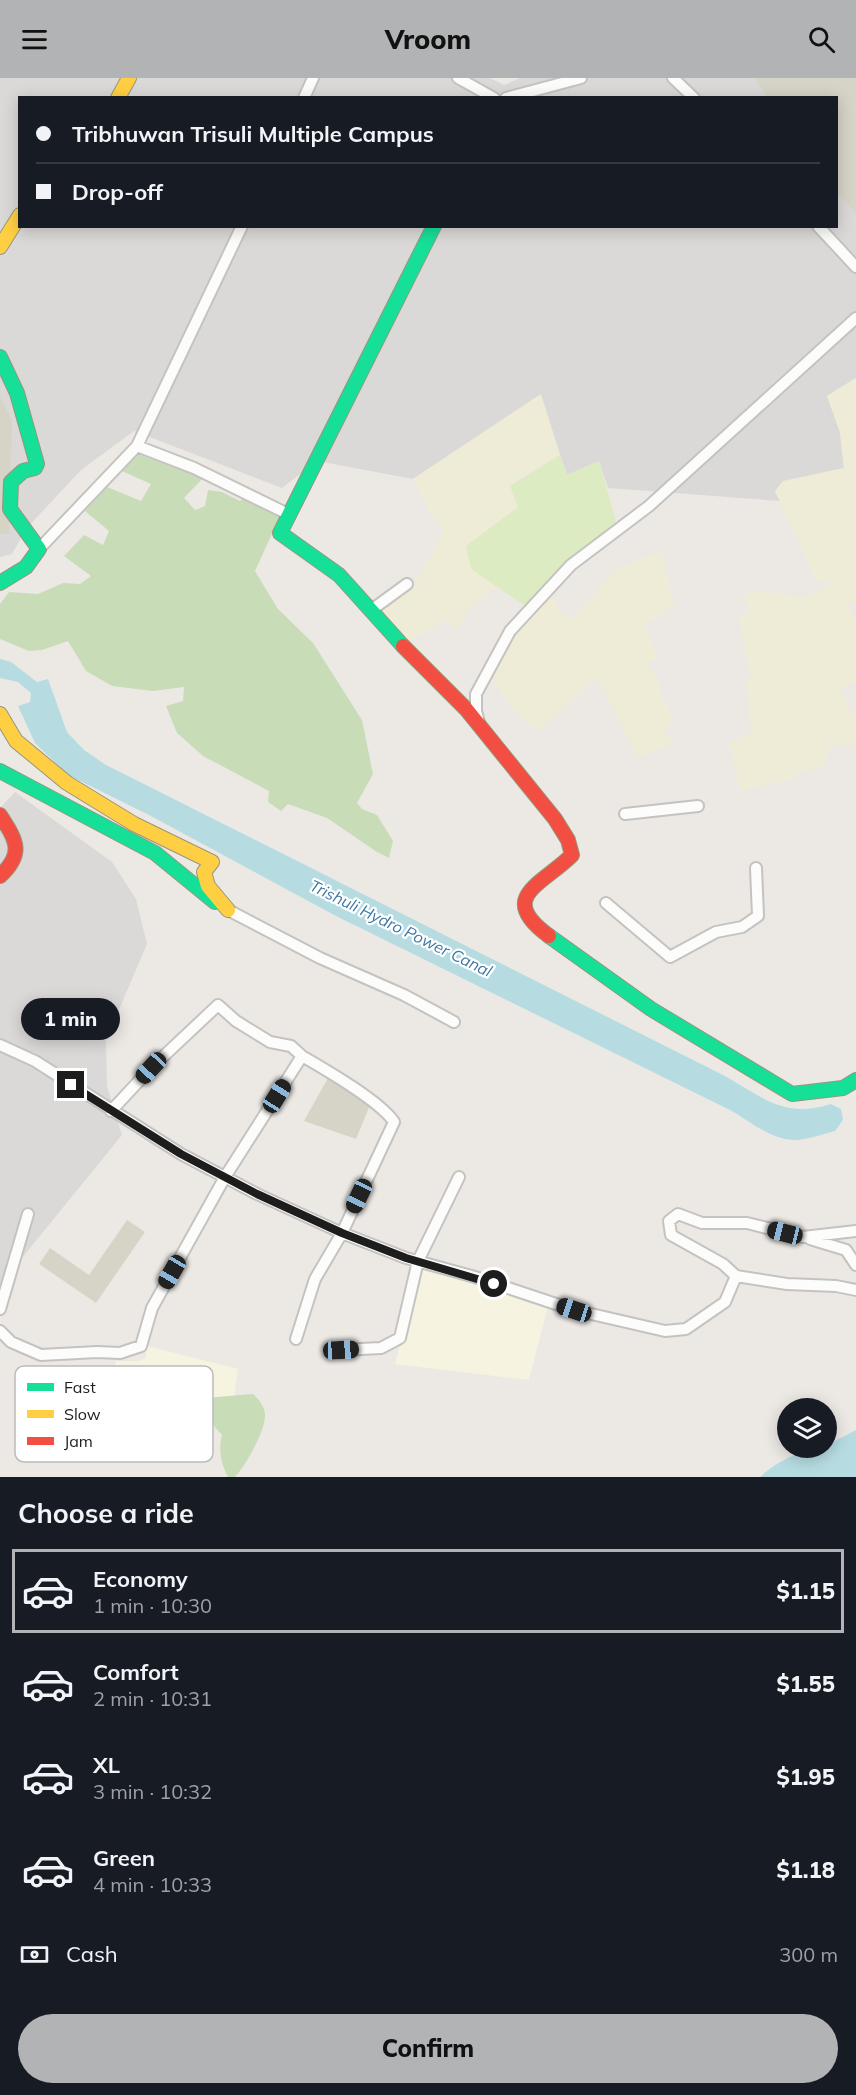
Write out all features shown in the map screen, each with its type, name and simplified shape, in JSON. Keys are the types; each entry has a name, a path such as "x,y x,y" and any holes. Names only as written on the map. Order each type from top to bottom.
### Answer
{"street":[{"path":"119,96 129,78"},
{"path":"305,96 313,78"},
{"path":"458,78 490,96"},
{"path":"514,96 581,78"},
{"path":"673,78 692,96"},
{"path":"0,247 18,218"},
{"path":"0,583 26,567 39,549 137,446 241,228"},
{"path":"433,228 280,533 339,575 432,677 466,709 555,819 568,840 572,855 529,891 524,902 524,910 532,924 651,1009 792,1094 843,1088 856,1080"},
{"path":"820,228 856,267"},
{"path":"480,728 476,711 476,694 510,631 571,565 649,506 856,318"},
{"path":"0,357 17,393 37,464 35,468 23,471 11,482 10,509 39,549"},
{"path":"137,446 194,468 290,515"},
{"path":"370,611 407,584"},
{"path":"0,714 16,741 67,783 134,824 212,862 204,872 208,886 228,910"},
{"path":"0,771 34,792 157,855 203,895 228,910 320,958 404,995 454,1022"},
{"path":"625,814 642,810 698,806"},
{"path":"0,816 16,838 17,853 8,869 0,876"},
{"path":"606,903 670,957 716,932 742,927 758,916 756,868"},
{"path":"111,1111 151,1068 218,1005 270,1042 291,1046 302,1056 364,1096 394,1122 342,1233 315,1279 296,1339"},
{"path":"0,1045 35,1061 181,1154 342,1233 418,1261 475,1277 574,1310 665,1331 686,1329 725,1302 736,1276"},
{"path":"0,1331 11,1342 41,1355 120,1353 141,1346 152,1308 225,1177 302,1056"},
{"path":"341,1350 381,1348 400,1338 418,1261 459,1177"},
{"path":"0,1309 28,1214"},
{"path":"856,1265 846,1250 747,1223 702,1223 678,1215 669,1221 671,1235 723,1263 736,1276 787,1284 836,1286 856,1290"},
{"path":"804,1237 856,1231"}],"shaded area":[{"path":"0,78 490,78 504,85 520,78 856,78 856,378 827,396 840,432 844,468 783,482 775,491 780,501 608,488 599,461 567,475 540,395 413,479 317,461 282,488 134,431 81,470 26,529 12,554 0,557"},
{"path":"754,78 856,78 856,213 838,194 838,96 767,96"},
{"path":"856,378 856,600 847,605 856,619 856,681 841,688 850,713 856,712 856,746 830,745 825,766 795,773 796,778 740,791 729,741 751,734 747,678 751,675 738,617 751,611 743,595 758,590 806,598 833,583 816,580 775,491 783,481 844,468 840,432 827,396"},
{"path":"541,394 560,455 510,486 518,507 471,569 497,586 473,604 455,630 445,620 406,643 379,612 414,585 444,531 430,512 413,479"},
{"path":"0,396 12,420 9,534 0,534"},
{"path":"662,553 672,598 676,604 644,625 659,657 647,662 659,684 661,697 669,709 673,723 665,728 673,744 638,758 604,690 595,679 539,730 523,721 499,690 493,675 519,629 551,593 560,612 571,618 600,592 598,587 616,570 646,556"},
{"path":"15,792 112,862 136,899 147,944 106,1040 107,1086 122,1135 0,1285 0,808"},
{"path":"328,1078 370,1105 356,1139 304,1121"},
{"path":"127,1220 145,1232 96,1303 39,1264 50,1248 89,1275"},
{"path":"422,1266 548,1306 529,1380 395,1364"},
{"path":"147,1346 238,1369 234,1397 213,1398 213,1366 115,1366 116,1361 138,1361 146,1358"}],"green space":[{"path":"138,454 203,478 184,498 195,510 205,506 208,490 222,492 240,501 245,496 281,514 255,571 278,609 313,643 362,720 373,774 357,803 362,809 377,815 393,841 389,858 327,818 288,804 281,811 268,802 269,791 203,756 177,733 166,706 183,701 184,687 153,691 112,686 86,671 68,641 42,650 29,651 0,639 0,604 9,592 38,594 63,583 80,584 91,576 64,556 84,535 103,545 109,531 85,511 107,487 141,501 151,484 122,471"},
{"path":"560,455 567,475 599,461 617,525 580,552 525,606 471,569 466,546 518,507 510,486"},
{"path":"253,1394 264,1408 262,1429 254,1447 235,1477 228,1477 222,1462 220,1451 222,1435 213,1425 213,1397"}],"water":[{"name":"Trishuli Hydro Power Canal","path":"0,659 11,662 37,682 48,679 67,732 84,750 106,765 723,1075 762,1098 786,1107 800,1109 831,1104 841,1109 843,1120 835,1131 806,1139 788,1140 771,1134 732,1111 336,916 149,815 68,775 35,743 18,706 30,702 31,693 18,682 0,678"},
{"path":"856,1430 856,1477 760,1477 788,1458 837,1458 837,1440"}],"traffic: fast":[{"path":"403,646 339,575 280,533 433,228"},
{"path":"0,357 17,393 37,464 35,468 23,471 11,482 10,509 39,549 26,567 0,583"},
{"path":"0,771 155,853 215,902"},
{"path":"549,936 651,1009 792,1094 843,1088 856,1080"}],"traffic: slow":[{"path":"119,96 129,78"},
{"path":"0,247 18,218"},
{"path":"0,714 16,741 67,783 134,824 212,862 204,872 208,886 228,910"}],"traffic: jam":[{"path":"403,646 466,709 555,819 568,840 572,855 529,892 525,901 526,911 534,923 549,936"},
{"path":"0,815 14,839 15,846 13,860 0,876"}],"route":[{"path":"71,1085 181,1154 257,1194 342,1233 406,1258 494,1284"}]}
